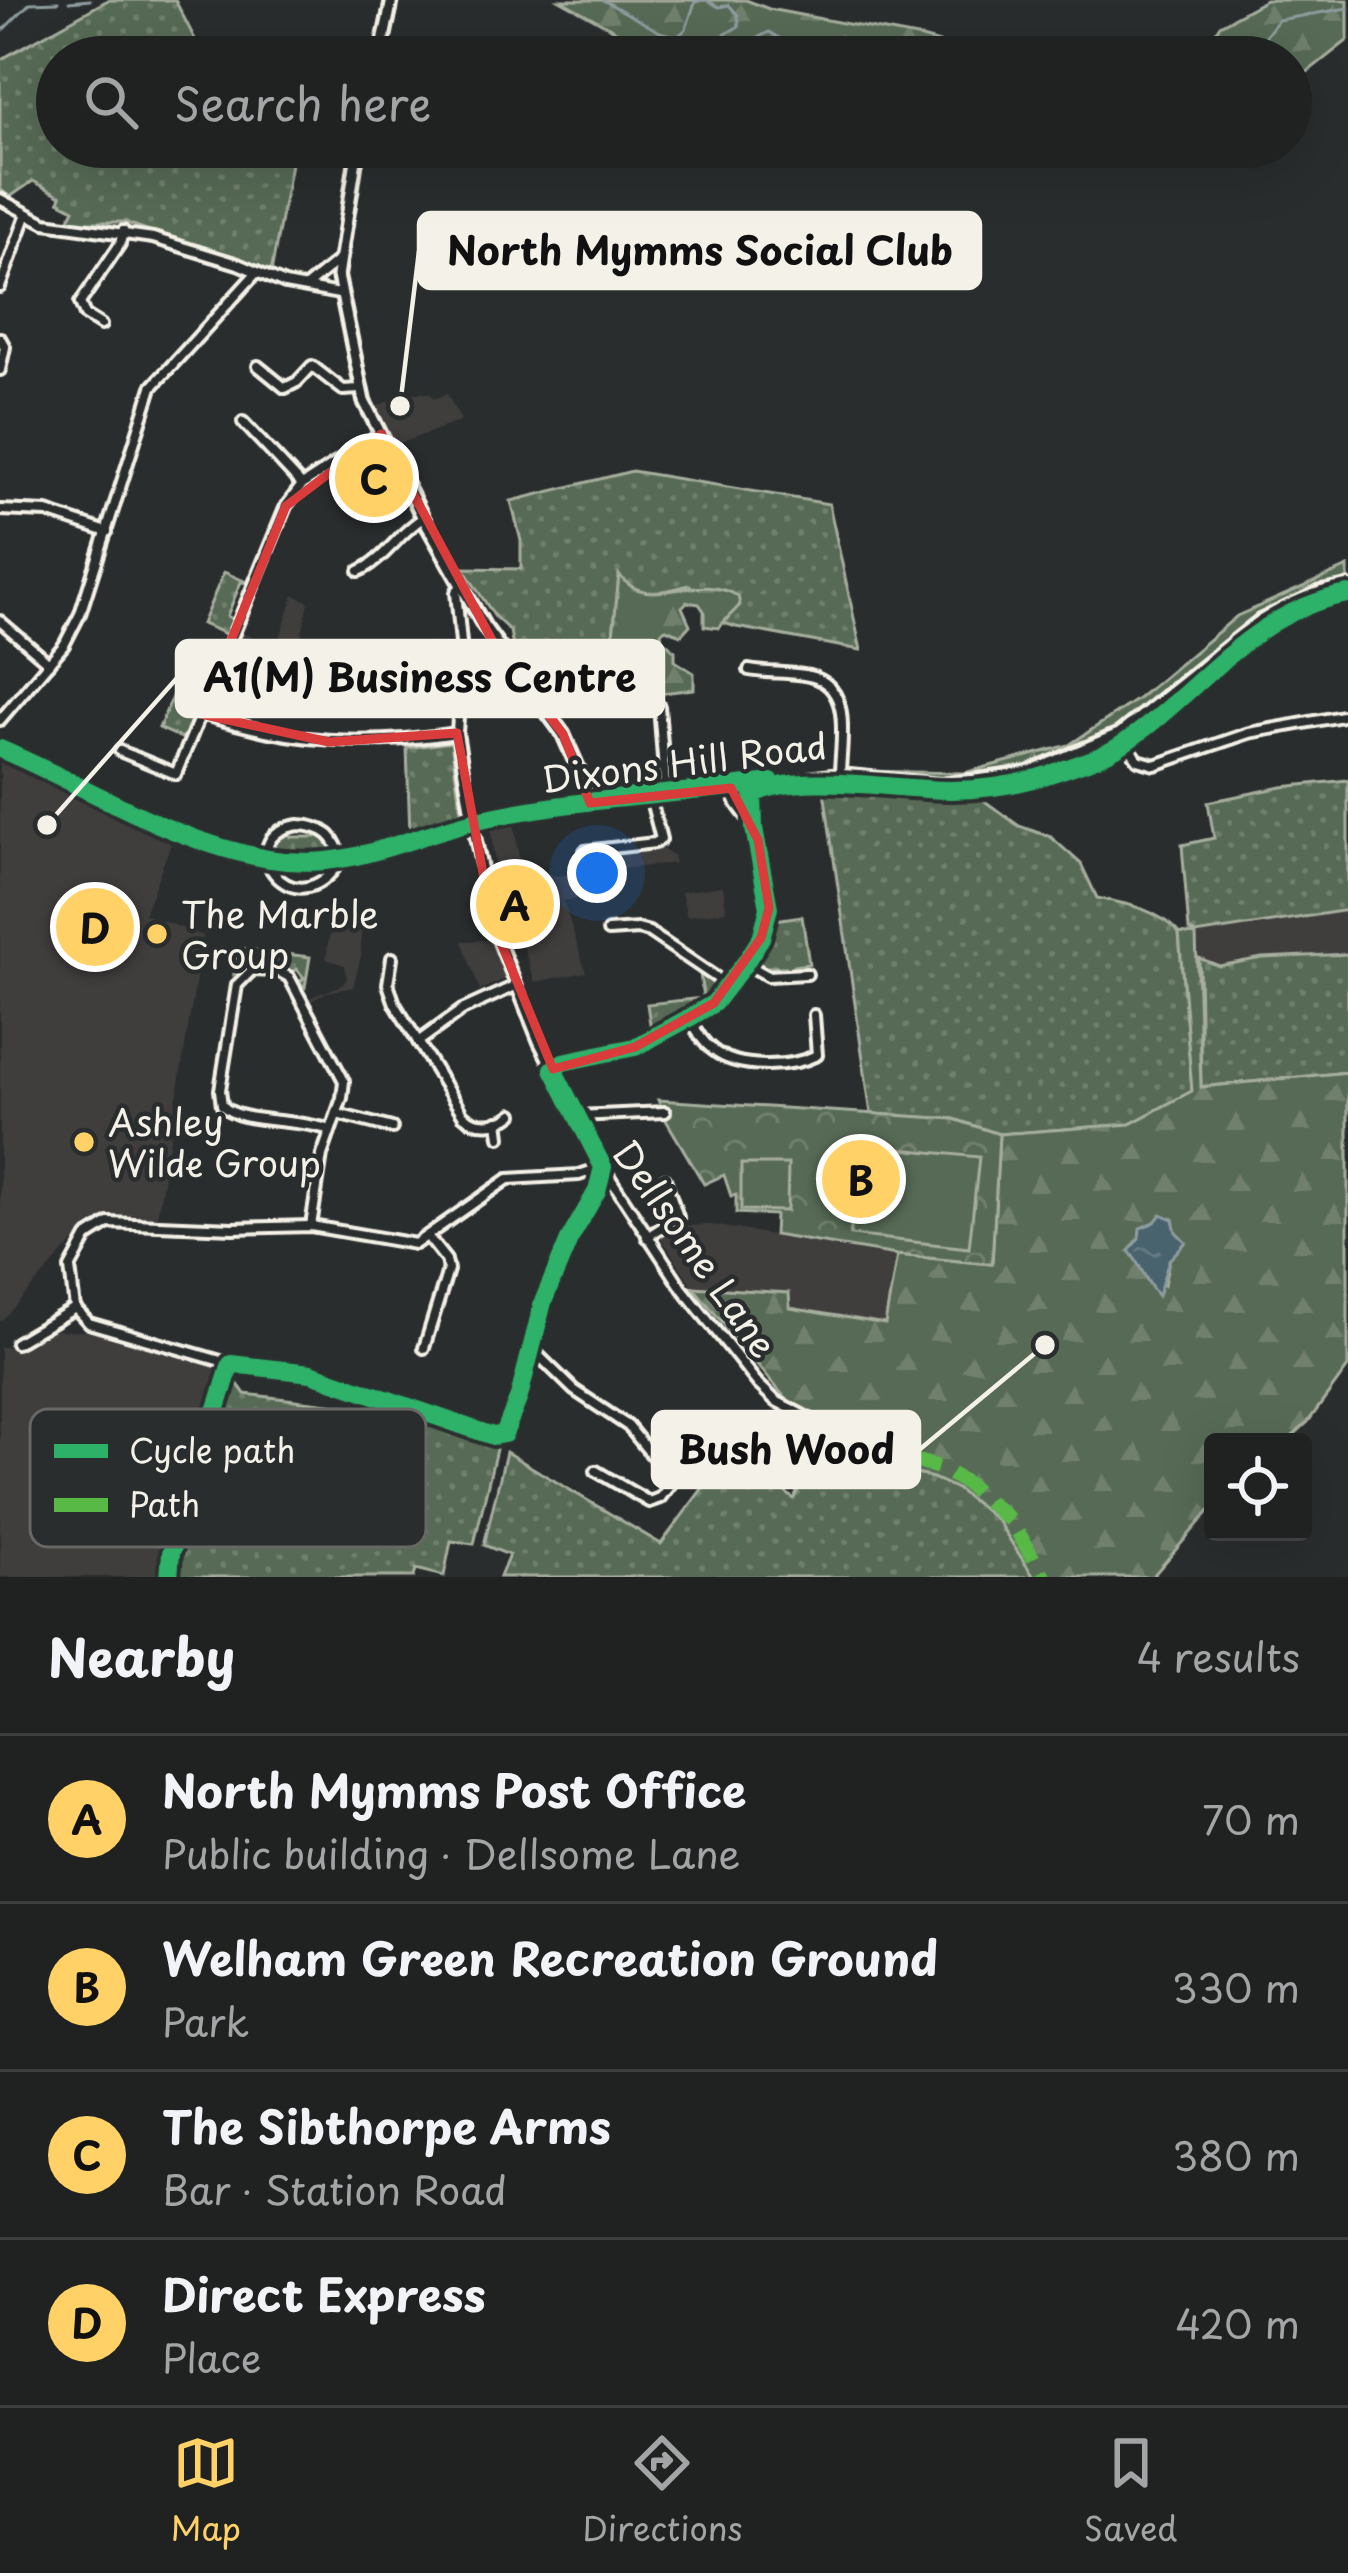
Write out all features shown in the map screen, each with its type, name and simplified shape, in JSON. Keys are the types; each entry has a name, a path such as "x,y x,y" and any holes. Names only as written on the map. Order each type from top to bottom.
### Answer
{"street":[{"path":"384,36 392,0"},
{"path":"355,168 339,294 360,388 461,586 501,652 563,734 587,801"},
{"path":"0,199 26,216 61,227 124,231 196,250 285,284 339,294"},
{"path":"0,287 26,216"},
{"path":"101,325 85,315 80,303 124,231"},
{"path":"306,287 340,259"},
{"path":"0,720 49,664 80,614 152,387 256,272"},
{"path":"0,338 5,347 0,370"},
{"path":"258,366 284,388 312,366 343,390 360,388"},
{"path":"244,422 302,485"},
{"path":"120,752 176,774 286,506 302,485 381,434"},
{"path":"0,510 47,512 107,532"},
{"path":"359,571 377,561 404,529 423,518"},
{"name":"Dellsome Lane","path":"461,586 456,592 463,653 457,733 490,913 515,986 603,1167 647,1237 758,1384 776,1401 824,1426"},
{"name":"Dixons Hill Road","path":"0,748 165,830 266,858 340,860 472,823 587,801 840,775 941,785 994,780 1059,762 1119,734 1260,621 1296,602 1348,587"},
{"path":"0,621 49,664"},
{"path":"356,649 463,653"},
{"path":"749,670 808,676 832,689 842,721 840,775"},
{"path":"659,706 666,796"},
{"path":"201,714 244,728 328,742 380,743 457,733"},
{"path":"1119,734 1138,760 1155,765 1267,728 1348,715"},
{"path":"553,1069 563,1062 635,1047 689,1018 714,1003 745,963 765,929 768,896 758,839 735,806 731,788"},
{"path":"585,851 656,844 661,839 650,797"},
{"path":"299,825 329,834 339,848 340,860 322,881 303,888 278,879 266,858 275,835 299,825"},
{"path":"608,931 638,928 649,932 728,986"},
{"path":"392,958 387,972 390,993 463,1114 476,1123 513,1114"},
{"path":"745,963 768,976 807,974"},
{"path":"310,1226 329,1130 344,1090 341,1073 293,982 278,971 246,973 236,985 221,1105 239,1118 294,1120 329,1130"},
{"path":"418,1042 462,1010 515,986"},
{"path":"689,1018 706,1044 726,1059 774,1064 817,1054 814,1015"},
{"path":"577,1116 664,1112"},
{"path":"337,1114 392,1128"},
{"path":"498,1121 500,1137"},
{"path":"420,1409 311,1373 231,1364 89,1323 75,1308 69,1280 78,1250 99,1226 131,1222 232,1228 310,1226 408,1244 427,1236 508,1179 579,1174 603,1167"},
{"path":"426,1411 501,1436 512,1420 543,1302 569,1240 597,1191 603,1167"},
{"path":"647,1237 678,1216 665,1179"},
{"path":"670,1190 684,1184"},
{"path":"424,1348 448,1270 427,1236"},
{"path":"16,1343 75,1308"},
{"path":"532,1349 574,1390 640,1437 673,1481 660,1498 650,1502 596,1471"}],"highlighted area":[{"path":"381,434 492,640 563,734 590,803 731,788 758,840 769,908 761,938 714,1003 635,1047 553,1069 492,921 457,733 329,742 201,714 286,506"}],"shaded area":[{"path":"405,393 430,393 434,399 447,394 461,421 395,445 374,408"},
{"path":"369,450 383,452 400,489 351,515 331,475"},
{"path":"294,595 309,602 293,672 276,668 276,651 240,637 242,633 277,647"},
{"path":"0,755 172,841 144,914 203,936 157,1218 113,1215 91,1223 0,1322"},
{"path":"514,822 519,860 555,876 584,873 583,855 660,848 673,856 675,863 602,871 604,895 563,901 586,972 535,982 495,863 490,825"},
{"path":"723,886 726,911 687,916 681,892"},
{"path":"1348,910 1348,954 1262,958 1219,966 1199,958 1196,935"},
{"path":"361,924 361,956 353,987 311,1001 309,998 347,979 345,965 326,959 330,930"},
{"path":"492,940 506,978 480,990 462,941"},
{"path":"711,1225 897,1255 886,1324 789,1307 788,1293 693,1287 659,1234 682,1226"},
{"path":"51,1330 95,1332 224,1368 211,1409 30,1409 30,1547 167,1547 163,1577 0,1577 0,1347 22,1347"}],"green space":[{"path":"108,0 175,0 193,36 43,36"},
{"path":"560,0 746,0 769,9 911,36 625,36"},
{"path":"1266,0 1348,0 1348,40 1312,68 1312,36 1213,36 1220,25"},
{"path":"36,40 36,168 290,168 271,273 124,222 67,222 74,209 33,181 10,197 0,189 0,60"},
{"path":"632,471 829,504 861,650 736,627 724,623 732,612 689,585 643,591 619,576 608,686 555,704 515,658 510,631 495,617 463,568 521,569 521,541 511,501"},
{"path":"1348,567 1348,583 1278,609 1250,626 1148,709 1087,747 1056,760 993,775 928,779 860,774 964,773 1069,745 1139,698 1237,616"},
{"path":"224,572 249,583 241,582 227,616 234,620 228,635 202,624"},
{"path":"619,575 644,591 704,587 738,596 740,605 718,628 704,626 704,611 699,604 687,602 682,607 690,625 681,635 666,629 661,632 675,651 675,661 694,673 694,689 616,699 615,686 608,686"},
{"path":"178,683 197,690 191,705 199,709 186,740 159,728"},
{"path":"451,742 462,818 410,835 407,748"},
{"path":"1348,780 1348,910 1196,934 1189,930 1182,845 1214,838 1208,802"},
{"path":"823,784 975,794 1019,826 1051,837 1081,864 1097,898 1141,909 1170,925 1179,933 1192,1091 1130,1124 999,1134 954,1119 871,1114"},
{"path":"318,830 330,836 336,855 271,853 278,836 290,831 291,837 316,837"},
{"path":"802,916 809,964 788,972 786,967 756,967 753,963 774,920"},
{"path":"1179,933 1196,935 1201,1087 1348,1072 1348,1367 1296,1433 1204,1433 1204,1517 1152,1577 1034,1577 997,1520 957,1489 869,1462 822,1436 825,1421 791,1405 693,1287 789,1293 790,1308 885,1324 897,1255 992,1264 999,1134 1130,1124 1192,1091","holes":["1155,1222 1169,1260 1164,1285 1129,1251"]},
{"path":"238,948 310,957 305,987 297,969 292,973 284,962 257,956 234,974"},
{"path":"1348,954 1348,1072 1201,1087 1199,958 1219,966 1262,958"},
{"path":"700,973 713,981 713,993 651,1030 647,1004 703,998"},
{"path":"658,1100 954,1119 999,1134 992,1264 897,1255 774,1235 775,1215 736,1213 736,1195 731,1196 724,1175 704,1184"},
{"path":"861,1145 979,1157 969,1248 850,1235"},
{"path":"741,1164 788,1164 787,1211 741,1210"},
{"path":"232,1376 245,1394 371,1409 222,1409"},
{"path":"374,1401 396,1409 371,1409"},
{"path":"426,1420 497,1445 474,1544 451,1541 444,1576 416,1569 414,1577 174,1577 179,1547 426,1547"},
{"path":"822,1436 869,1462 957,1489 997,1520 1034,1577 500,1577 509,1555 484,1545 506,1452 661,1544 731,1450 794,1499"}],"water":[{"path":"1161,1214 1173,1219 1176,1232 1186,1242 1169,1260 1158,1296 1129,1251 1140,1228"}],"waterway":[{"path":"69,2 90,0"},
{"path":"603,0 674,36"},
{"path":"678,36 686,29 695,2 703,0"},
{"path":"706,0 719,7 729,5 738,15 739,26 722,36"},
{"path":"0,33 30,3 58,2"},
{"path":"1266,36 1278,20 1348,8"},
{"path":"761,36 769,32 776,36"}],"marked path":[{"path":"825,1427 881,1452 941,1468 966,1483 1012,1522 1044,1577"}],"cycle path":[{"path":"426,1413 493,1436 504,1434 519,1397 543,1302 569,1240 597,1191 603,1167 553,1069 563,1062 635,1047 689,1018 714,1003 745,963 761,938 769,908 754,828 753,794 815,783 975,789 1053,773 1121,745 1282,618 1348,594"},
{"path":"0,749 198,840 269,859 300,862 356,856 462,824 526,811 771,782"},
{"path":"217,1409 231,1364 311,1373 415,1409"},
{"path":"169,1577 173,1547"}],"place":[{"name":"North Mymms Social Club","path":"400,406"},
{"name":"The Sibthorpe Arms","path":"374,478"},
{"name":"A1(M) Business Centre","path":"47,825"},
{"name":"North Mymms Post Office","path":"515,904"},
{"name":"Direct Express","path":"95,927"},
{"name":"The Marble Group","path":"157,934"},
{"name":"Ashley Wilde Group","path":"84,1142"},
{"name":"Welham Green Recreation Ground","path":"861,1179"},
{"name":"Bush Wood","path":"1045,1345"}]}
